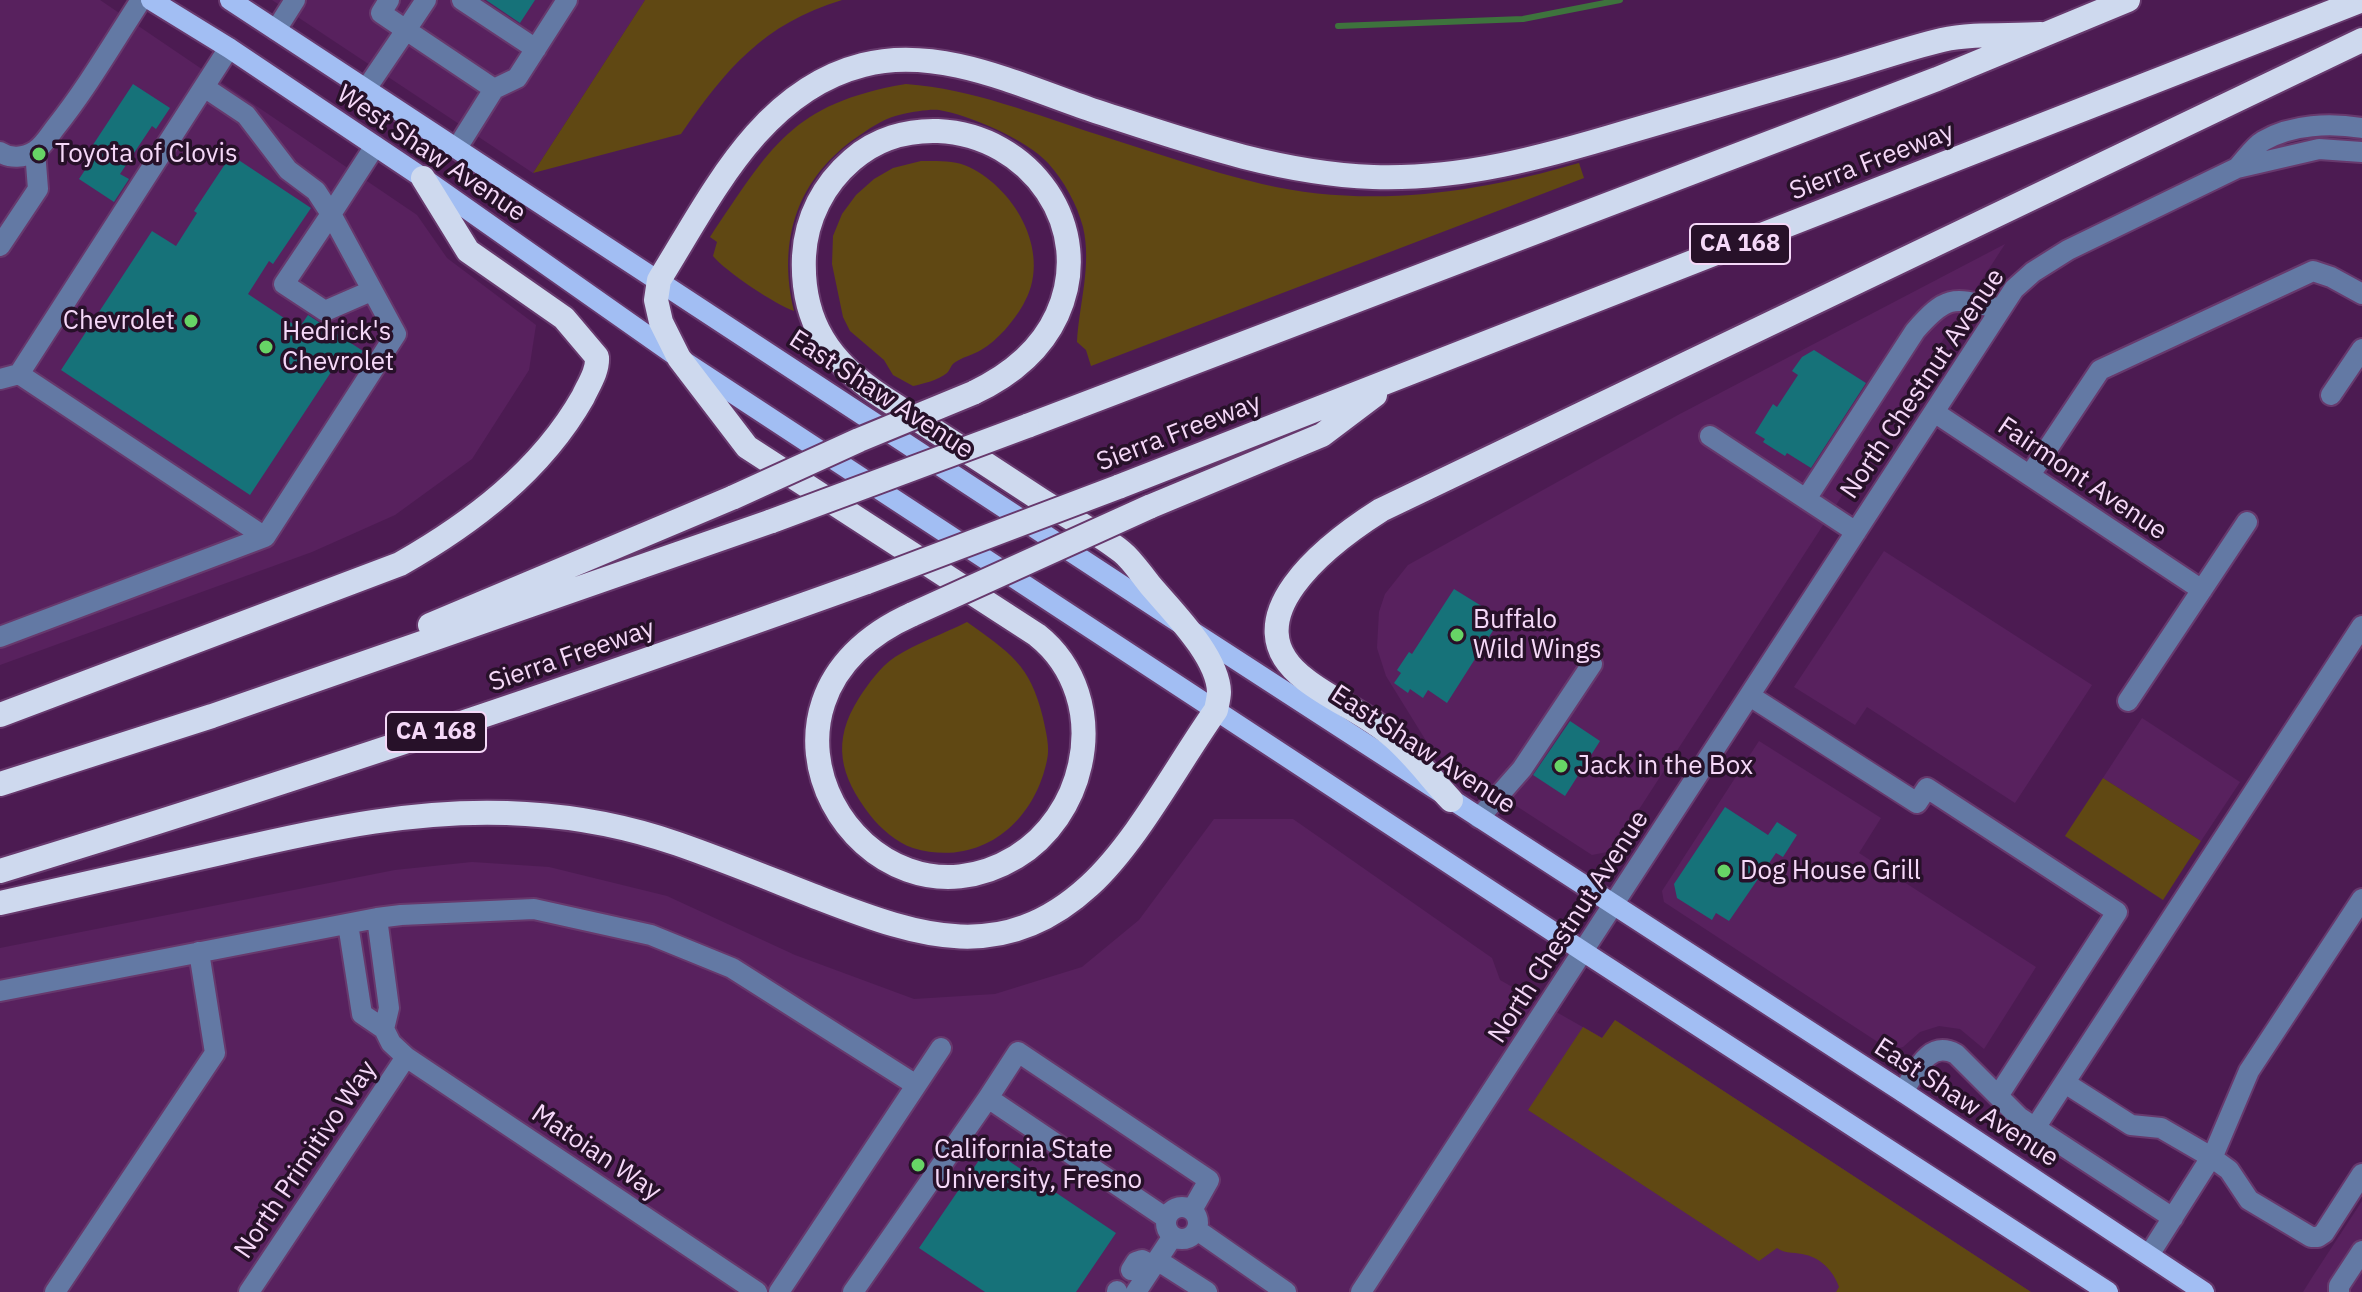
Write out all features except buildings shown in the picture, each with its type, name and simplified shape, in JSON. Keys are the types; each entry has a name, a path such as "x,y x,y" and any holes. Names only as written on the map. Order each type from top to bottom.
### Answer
{"highway":[{"name":"Sierra Freeway","path":"0,784 212,716 772,521 1937,79 2128,0"},
{"name":"Sierra Freeway","path":"0,871 203,809 627,669 867,582 1399,378 2362,0"},
{"path":"1399,378 1322,435 1149,507 913,614 870,638 836,676 820,714 817,743 823,784 834,809 854,835 888,860 904,868 933,875 979,872 1010,861 1030,847 1056,819 1073,789 1084,738 1079,699 1068,670 1037,635 747,447 679,358 661,322 656,300 659,280 737,158 767,120 808,88 847,70 884,60 915,59 955,66 1182,140 1270,165 1338,174 1407,177 1499,167 1580,147 1945,39 2041,34"},
{"path":"1451,800 1392,736 1304,679 1284,661 1275,640 1275,622 1281,608 1318,555 1336,539 1381,510 2362,40"},
{"path":"0,903 327,828 435,813 499,812 560,816 647,834 899,928 943,937 994,935 1046,917 1077,897 1103,872 1133,834 1216,710 1219,692 1212,669 1184,626 1123,553 876,393 832,356 817,331 808,302 804,269 807,233 823,193 842,168 867,149 902,134 929,131 960,133 1004,150 1037,177 1061,218 1067,247 1062,299 1054,321 1031,353 1007,375 973,393 859,440 734,497 212,716"},
{"path":"0,715 400,564 443,539 484,509 555,438 592,380 598,365 597,357 564,318 468,251 423,178"}],"main road":[{"name":"West Shaw Avenue","path":"151,0 229,48 423,178 679,358"},
{"name":"West Shaw Avenue","path":"230,0 614,251"},
{"name":"East Shaw Avenue","path":"614,251 1184,626 1903,1092 2204,1292"},
{"path":"679,358 2108,1292"}],"street":[{"path":"1,154 20,157 35,151 65,116 141,0"},
{"path":"276,30 295,0"},
{"path":"389,0 381,13 494,89"},
{"path":"366,89 426,0"},
{"path":"462,0 536,49"},
{"path":"457,148 494,89 517,78 567,0"},
{"path":"229,48 10,376 265,537"},
{"path":"0,637 265,537 396,334 316,191 288,170 246,115 204,87"},
{"path":"2237,168 2261,142 2295,130 2328,125 2362,128"},
{"path":"371,291 325,311 284,284 375,146"},
{"path":"2237,168 2319,149 2362,152"},
{"path":"0,246 38,189 35,151"},
{"name":"North Chestnut Avenue","path":"1361,1292 2014,289 2033,272 2068,250 2237,168"},
{"path":"2030,475 2100,370 2313,271 2362,294"},
{"path":"1806,499 1915,331 1928,317 1946,302 1957,300 2000,309"},
{"path":"2331,395 2362,349"},
{"name":"Fairmont Avenue","path":"1934,412 2202,590"},
{"path":"1710,436 1856,532"},
{"path":"2128,701 2247,522"},
{"path":"2035,1128 2362,626"},
{"path":"1479,818 1522,769 1592,664"},
{"path":"1750,696 1917,803 1927,788 2117,912 1998,1096"},
{"path":"2149,1255 2211,1157 2249,1071 2362,899"},
{"path":"0,991 377,918 534,909 651,935 732,968 916,1085"},
{"path":"377,918 389,1008 384,1029"},
{"name":"Matoian Way","path":"348,924 362,1014 384,1029 391,1043 406,1057 757,1292"},
{"path":"55,1292 215,1053 199,952"},
{"path":"779,1292 941,1048"},
{"path":"1903,1092 1927,1055 1940,1049 1956,1054 2019,1117 2173,1218"},
{"path":"853,1292 1018,1052 1209,1180 1189,1238 988,1098"},
{"name":"North Primitivo Way","path":"249,1292 406,1057"},
{"path":"2065,1083 2131,1125 2161,1128 2211,1157 2229,1170 2249,1200 2314,1238 2324,1233 2362,1174"},
{"path":"1136,1292 1155,1263 1177,1207 1286,1292"},
{"path":"2339,1292 2339,1286 2362,1251"},
{"path":"1131,1270 1136,1262 1142,1260 1155,1263 1207,1292"}],"shaded area":[{"name":"Hedrick's Chevrolet","path":"0,0 100,0 417,215 447,258 536,325 529,370 472,459 395,515 312,552 0,665"},
{"path":"272,0 645,0 533,173"},
{"path":"645,0 842,0 814,10 768,36 731,69 681,134 533,173"},
{"path":"906,84 980,97 1200,167 1302,192 1382,196 1422,194 1501,182 1579,163 1584,178 1091,366 1086,350 1077,342 1086,256 1083,227 1069,193 1039,154 997,130 952,113 926,110 886,120 838,152 821,170 807,190 791,235 789,285 794,311 751,287 713,256 717,242 710,237 768,154 788,134 836,103 867,92"},
{"path":"921,161 964,165 1002,191 1025,226 1032,246 1034,266 1031,286 1023,305 999,336 981,350 954,363 943,375 913,386 893,375 884,360 850,331 843,317 832,264 833,236 842,214 856,195 893,168"},
{"path":"2005,244 1612,851 1592,855 1433,752 1386,676 1377,648 1379,612 1385,594 1408,565 1678,415"},
{"path":"1884,551 2092,685 2015,803 1867,707 1855,725 1794,687"},
{"path":"967,622 1007,652 1025,672 1043,718 1048,755 1030,804 1000,836 960,852 937,853 901,843 874,820 860,801 846,772 842,744 850,714 884,666 912,647"},
{"path":"2142,718 2240,782 2201,841 2103,778"},
{"path":"1759,741 1881,818 1859,853 2036,967 1984,1049 1960,1029 1939,1026 1920,1032 1903,1047 1890,1050 1664,902 1662,891"},
{"path":"2103,778 2201,841 2163,900 2065,836"},
{"name":"California State University, Fresno","path":"1214,819 1293,819 1492,958 1500,980 1602,1038 1615,1020 2031,1292 0,1292 0,948 395,870 472,862 549,867 667,896 795,955 914,999 995,994 1082,967 1139,920"},
{"path":"1615,1020 2031,1292 1836,1292 1839,1287 1836,1281 1820,1261 1777,1248 1759,1261 1528,1110 1583,1027 1602,1038"},
{"path":"2362,1201 2362,1292 2303,1292 2313,1276"}],"waterway":[{"path":"1338,26 1523,19 1620,0"}],"place":[{"name":"Toyota of Clovis","path":"39,154"},
{"name":"Chevrolet","path":"191,321"},
{"name":"Hedrick's Chevrolet","path":"266,347"},
{"name":"Buffalo Wild Wings","path":"1457,635"},
{"name":"Jack in the Box","path":"1561,766"},
{"name":"Dog House Grill","path":"1724,871"},
{"name":"California State University, Fresno","path":"918,1165"}]}
